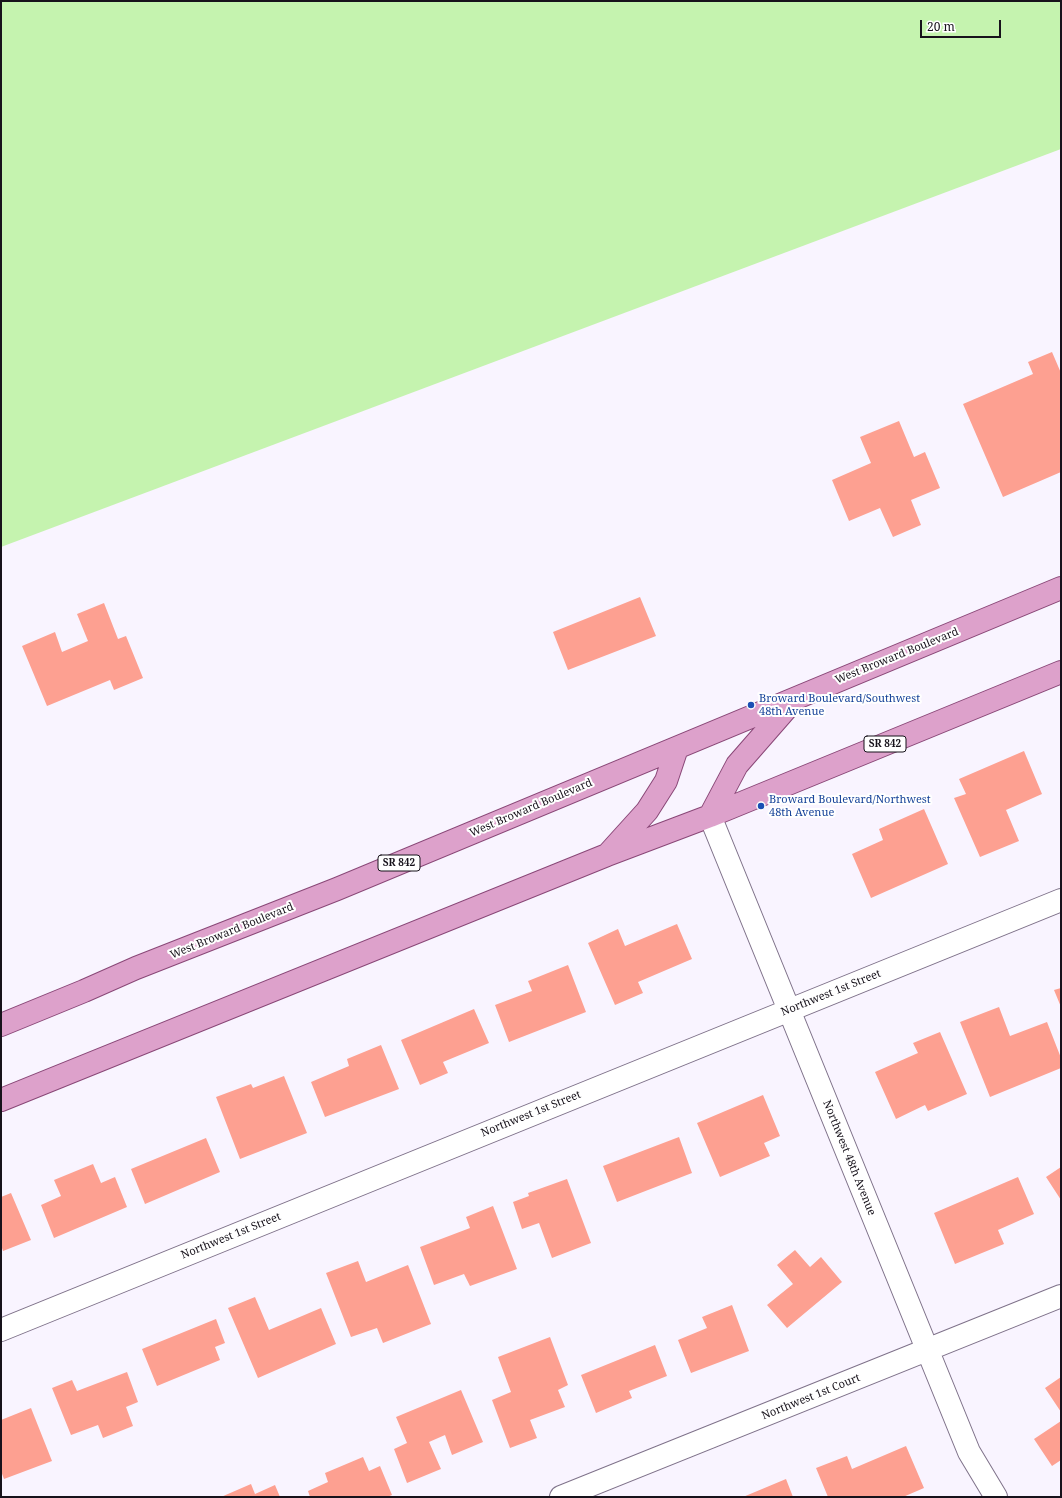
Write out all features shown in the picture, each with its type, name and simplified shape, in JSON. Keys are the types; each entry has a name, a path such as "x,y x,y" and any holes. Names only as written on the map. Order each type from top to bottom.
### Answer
{"main road":[{"name":"West Broward Boulevard","path":"1,1025 84,992 136,968 337,889 1061,588"},
{"name":"SR 842","path":"1,1100 607,855 710,816 1061,672"},
{"path":"710,816 737,766 795,698"},
{"path":"607,855 647,811 666,781 677,748"}],"street":[{"name":"Northwest 48th Avenue","path":"710,816 969,1452 996,1497"},
{"name":"Northwest 1st Street","path":"1,1330 1061,900"},
{"name":"Northwest 1st Court","path":"561,1497 1061,1296"}],"green space":[{"path":"1,1 1061,1 1061,149 1,547"}],"building":[{"path":"1052,352 1061,373 1061,472 1003,497 963,404 1033,374 1028,362"},
{"path":"899,421 914,457 925,452 940,488 911,500 921,525 893,537 880,508 849,521 832,480 871,463 860,437"},
{"path":"640,597 656,636 568,670 553,632"},
{"path":"104,603 118,639 126,636 143,678 114,690 110,680 47,706 22,646 55,632 62,652 88,641 77,614"},
{"path":"1024,751 1042,794 1006,810 1019,841 980,857 954,798 966,794 959,779"},
{"path":"924,809 948,864 871,898 852,854 883,840 879,829"},
{"path":"677,924 692,959 638,982 643,993 615,1005 588,943 618,929 625,946"},
{"path":"568,965 586,1012 509,1042 495,1005 532,991 528,981"},
{"path":"1061,988 1061,1007 1054,990"},
{"path":"999,1007 1010,1036 1047,1022 1061,1058 1061,1068 990,1097 960,1022"},
{"path":"474,1009 489,1043 443,1062 448,1073 420,1085 401,1040"},
{"path":"940,1032 967,1094 928,1111 925,1105 896,1119 875,1072 918,1053 913,1043"},
{"path":"381,1045 399,1089 325,1117 311,1082 349,1066 347,1059"},
{"path":"284,1076 307,1133 240,1159 216,1097 251,1084 253,1088"},
{"path":"763,1095 780,1136 764,1143 770,1156 720,1177 697,1123"},
{"path":"679,1137 692,1173 617,1202 603,1166"},
{"path":"206,1138 220,1172 145,1204 131,1169"},
{"path":"93,1164 101,1183 115,1177 127,1207 54,1238 41,1205 61,1196 54,1180"},
{"path":"1061,1167 1061,1200 1046,1177"},
{"path":"1018,1177 1034,1214 998,1230 1004,1244 955,1264 934,1213"},
{"path":"567,1179 591,1243 552,1258 539,1223 522,1229 513,1202 529,1196 528,1193"},
{"path":"11,1193 31,1240 3,1251 1,1245 1,1197"},
{"path":"493,1206 517,1269 470,1286 464,1274 434,1285 420,1247 470,1228 466,1217"},
{"path":"795,1250 810,1267 821,1257 842,1282 787,1328 767,1305 793,1284 777,1265"},
{"path":"358,1261 366,1282 408,1265 431,1324 383,1343 377,1328 351,1337 326,1273"},
{"path":"255,1297 269,1330 321,1308 336,1344 258,1378 228,1308"},
{"path":"732,1305 749,1351 691,1373 678,1340 707,1328 702,1317"},
{"path":"216,1319 225,1343 215,1347 220,1360 157,1386 142,1349"},
{"path":"550,1337 568,1385 558,1390 565,1407 530,1420 537,1438 510,1448 492,1400 511,1392 498,1357"},
{"path":"655,1345 667,1376 629,1391 632,1398 596,1413 581,1375"},
{"path":"127,1372 138,1402 126,1407 133,1426 103,1438 98,1425 71,1435 52,1388 72,1380 77,1391"},
{"path":"1061,1377 1061,1412 1045,1388"},
{"path":"461,1390 483,1442 452,1455 445,1435 429,1442 441,1469 407,1483 394,1449 407,1443 396,1417"},
{"path":"31,1408 52,1461 4,1479 1,1471 1,1420"},
{"path":"1061,1421 1061,1460 1052,1466 1034,1439"},
{"path":"906,1446 924,1488 903,1497 828,1497 816,1468 847,1456 852,1469"},
{"path":"363,1457 369,1471 380,1466 392,1495 387,1497 310,1497 308,1491 328,1482 325,1473"},
{"path":"786,1479 793,1497 743,1497"},
{"path":"251,1484 255,1494 275,1485 280,1497 221,1497"}],"place":[{"name":"Broward Boulevard/Southwest 48th Avenue","path":"751,705"},
{"name":"Broward Boulevard/Northwest 48th Avenue","path":"761,806"}]}
